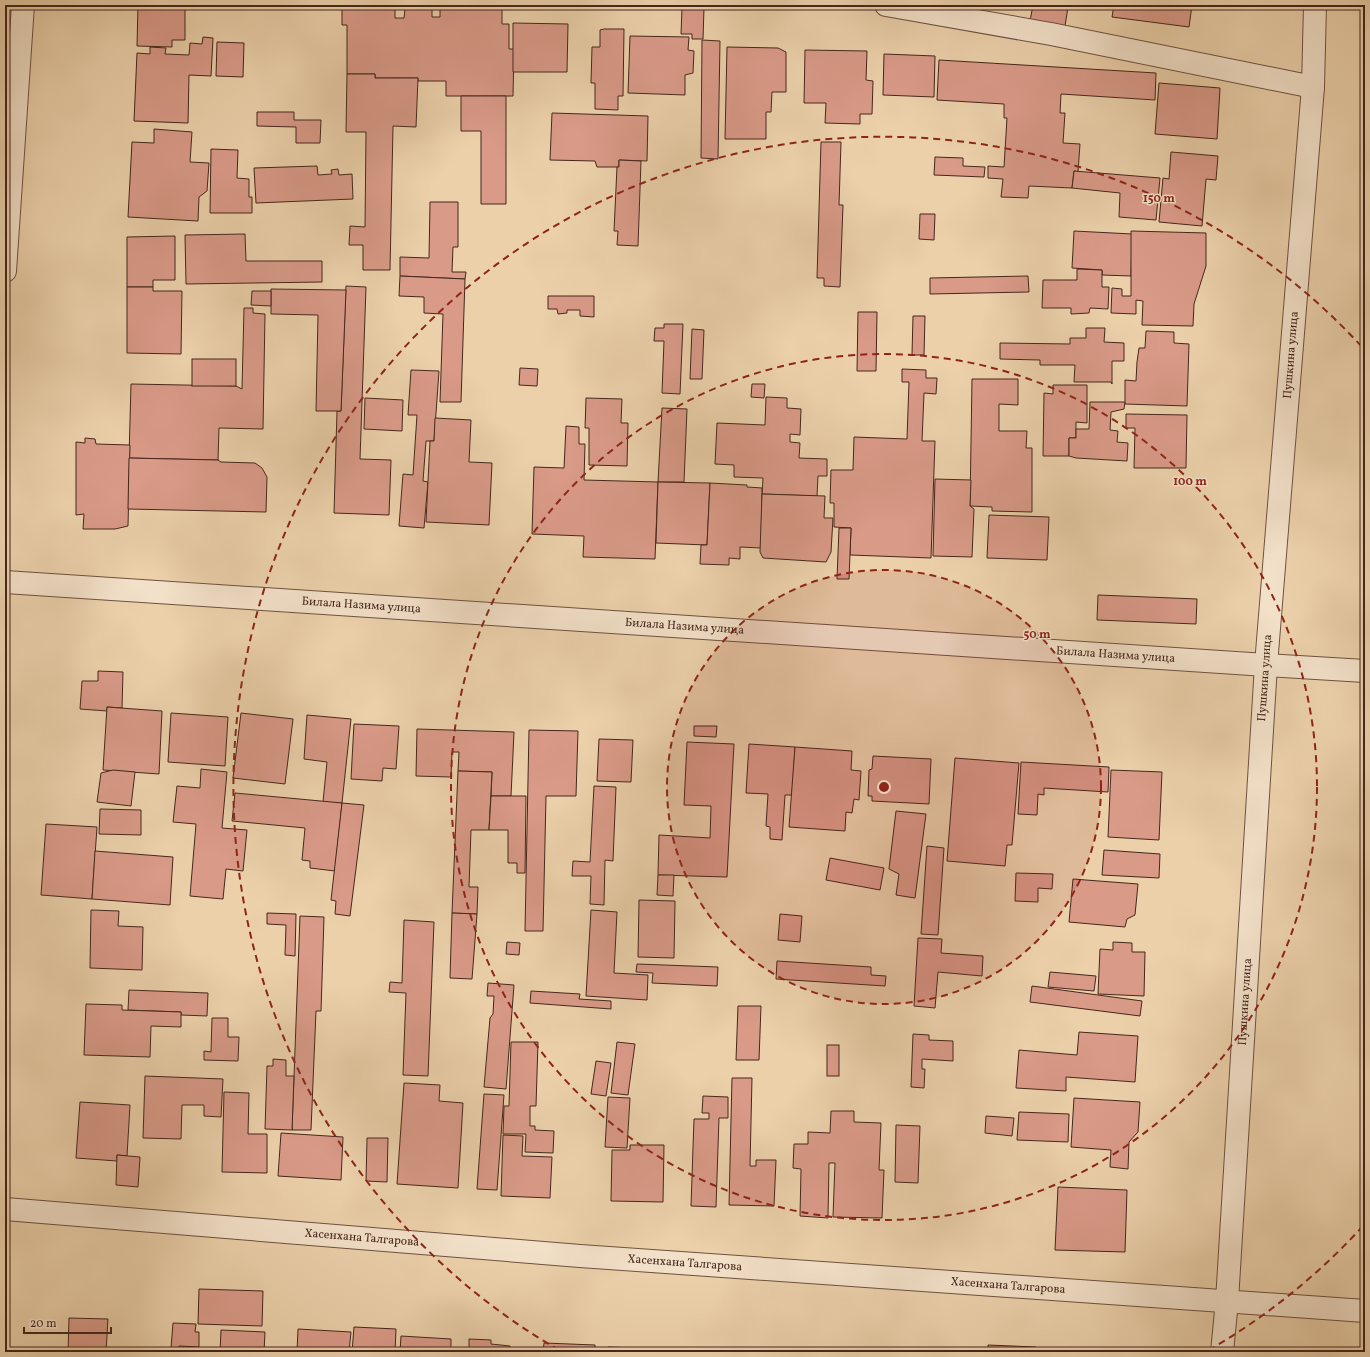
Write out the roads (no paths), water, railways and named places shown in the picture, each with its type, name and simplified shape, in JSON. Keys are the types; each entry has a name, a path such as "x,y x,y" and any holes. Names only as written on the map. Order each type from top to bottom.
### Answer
{"street":[{"path":"5,271 23,5"},
{"path":"886,5 1050,34 1313,87"},
{"name":"Пушкина улица","path":"1222,1352 1227,1301 1266,665 1313,87 1315,5"},
{"name":"Билала Назима улица","path":"5,582 1365,671"},
{"name":"Хасенхана Талгарова","path":"5,1209 588,1256 1365,1311"}]}
